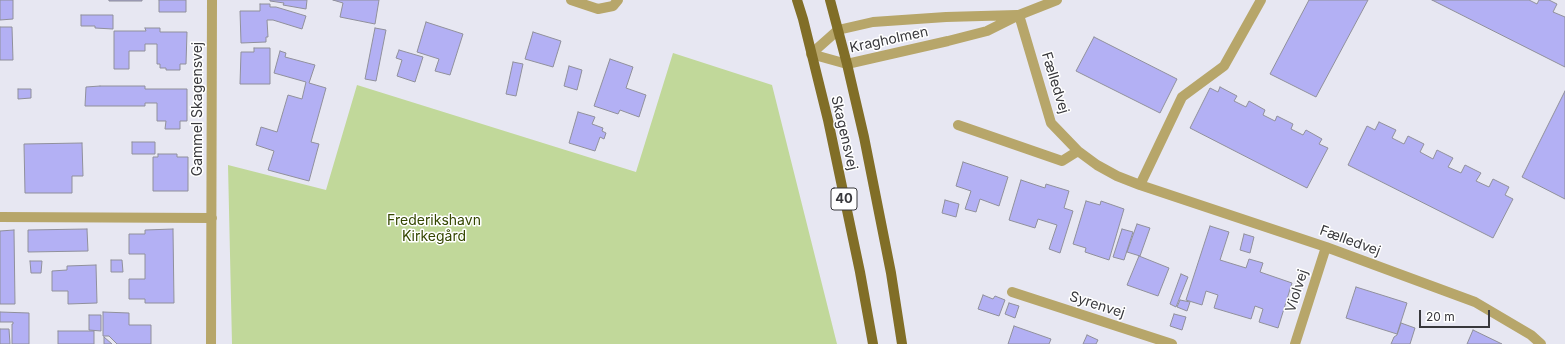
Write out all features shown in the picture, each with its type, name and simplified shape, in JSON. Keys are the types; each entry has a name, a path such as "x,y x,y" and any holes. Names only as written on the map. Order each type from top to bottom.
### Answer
{"main road":[{"name":"Skagensvej","path":"797,0 804,19 811,54 828,120 860,272 873,344"},
{"name":"Skagensvej","path":"830,0 847,64 872,175 891,273 902,344"}],"street":[{"name":"Gammel Skagensvej","path":"211,344 212,0"},
{"path":"571,0 598,9 613,6 618,0"},
{"name":"Kragholmen","path":"811,54 847,64 987,31 1019,15 1057,0"},
{"path":"1140,185 1182,97 1224,66 1262,0"},
{"name":"Kragholmen","path":"811,54 838,30 873,22 946,17 1019,15"},
{"name":"Fælledvej","path":"1019,15 1051,123 1078,151 1096,165 1117,176 1140,185 1326,247 1475,302 1531,335 1541,344"},
{"path":"958,125 1062,161 1078,151"},
{"path":"0,217 212,218"},
{"name":"Violvej","path":"1294,344 1326,247"},
{"name":"Syrenvej","path":"1012,292 1172,344"}],"green space":[{"name":"Frederikshavn Kirkegård","path":"673,53 772,85 837,344 232,344 228,165 326,190 357,85 636,172"}],"building":[{"path":"0,0 13,0 13,19 0,20"},
{"path":"142,0 142,1 109,1"},
{"path":"159,0 186,0 186,12 159,12"},
{"path":"270,0 307,0 306,9 283,5 284,3"},
{"path":"333,0 379,0 375,24 340,17 343,3"},
{"path":"1309,0 1368,0 1316,97 1270,74"},
{"path":"1432,0 1529,0 1537,4 1539,0 1549,0 1557,4 1553,12 1565,17 1565,67"},
{"path":"260,4 270,4 270,7 276,7 306,16 302,29 273,20 267,20 268,37 266,37 266,42 241,43 240,11 260,11"},
{"path":"81,15 113,15 113,29 95,28 95,26 81,26"},
{"path":"426,22 463,34 450,75 435,71 439,59 417,52"},
{"path":"0,27 12,27 13,60 0,60"},
{"path":"145,28 160,28 160,32 187,32 186,64 180,64 180,70 166,70 166,68 160,68 160,64 157,64 157,44 145,44 145,51 129,51 129,69 114,69 114,31 146,31"},
{"path":"375,28 386,30 376,81 365,79"},
{"path":"533,32 561,41 553,67 525,59"},
{"path":"1094,37 1177,79 1160,113 1076,71"},
{"path":"254,48 270,48 270,84 240,84 241,52 254,52"},
{"path":"399,50 423,57 415,82 397,76 402,60 396,58"},
{"path":"280,51 286,53 285,57 315,65 309,83 326,88 311,142 319,144 309,181 268,170 274,151 256,145 261,127 277,132 288,95 302,99 306,82 274,73"},
{"path":"610,59 633,67 626,88 646,95 639,117 620,110 618,114 594,106"},
{"path":"513,62 523,64 516,96 506,94"},
{"path":"569,66 582,70 577,90 564,86"},
{"path":"145,86 145,89 187,89 187,121 180,121 180,129 165,129 166,121 157,121 157,103 145,103 145,106 85,106 86,87"},
{"path":"1220,87 1237,96 1234,101 1246,107 1249,101 1265,110 1263,115 1275,121 1277,116 1293,124 1291,129 1303,135 1306,130 1322,139 1319,144 1328,148 1307,188 1190,128 1210,88 1218,92"},
{"path":"18,89 31,89 31,98 18,99"},
{"path":"1565,91 1565,199 1522,177"},
{"path":"578,112 595,117 592,124 603,128 602,131 606,133 604,139 600,137 595,151 569,143"},
{"path":"1379,122 1396,130 1392,138 1404,144 1408,136 1424,144 1420,152 1433,159 1437,150 1453,158 1448,167 1461,173 1465,165 1481,173 1476,181 1489,187 1493,179 1509,187 1505,195 1513,199 1493,238 1348,165 1367,126 1375,130"},
{"path":"132,142 155,142 155,154 132,154"},
{"path":"82,143 83,176 72,176 72,193 25,193 24,144"},
{"path":"158,154 177,154 177,157 188,157 188,191 153,191 153,157 158,157"},
{"path":"963,162 1008,177 999,206 980,199 976,212 965,209 971,191 956,186"},
{"path":"1021,180 1045,188 1046,184 1069,191 1064,208 1073,211 1060,253 1049,249 1057,225 1038,219 1035,228 1009,220"},
{"path":"945,200 959,204 956,217 942,213"},
{"path":"1086,201 1100,205 1101,201 1124,209 1109,260 1085,252 1086,248 1073,244"},
{"path":"1137,224 1150,228 1140,256 1127,252"},
{"path":"1210,226 1229,232 1220,260 1246,268 1249,259 1263,263 1260,272 1292,283 1278,328 1259,322 1263,309 1255,306 1251,319 1214,308 1218,295 1206,291 1202,305 1186,300"},
{"path":"87,229 88,251 28,252 28,230"},
{"path":"173,229 174,303 145,303 145,299 129,299 129,279 145,279 145,254 129,254 129,234 145,234 145,230"},
{"path":"1122,229 1133,232 1124,260 1113,257"},
{"path":"14,230 15,304 0,304 0,231"},
{"path":"1244,234 1254,237 1250,253 1240,250"},
{"path":"1139,256 1169,268 1158,296 1127,285"},
{"path":"111,260 122,260 123,272 111,272"},
{"path":"30,261 42,261 41,273 31,273"},
{"path":"96,265 97,303 68,304 68,291 52,291 52,271 67,270 67,266"},
{"path":"1181,274 1188,277 1176,307 1170,304"},
{"path":"1356,287 1407,303 1397,334 1346,318"},
{"path":"983,295 993,299 995,296 1005,300 999,316 978,309"},
{"path":"1180,300 1190,302 1187,311 1177,307"},
{"path":"1009,303 1019,306 1015,318 1005,314"},
{"path":"0,312 29,313 29,344 12,344 13,322 0,322"},
{"path":"103,312 129,313 129,325 151,325 151,344 117,344 109,336 103,336"},
{"path":"1174,314 1186,317 1182,330 1170,326"},
{"path":"89,315 101,315 101,331 89,330"},
{"path":"1401,323 1415,328 1410,344 1391,344 1394,337 1397,335"},
{"path":"1014,326 1051,339 1049,344 1008,344"},
{"path":"0,329 9,329 10,344 0,344"},
{"path":"1473,330 1502,344 1467,344"},
{"path":"58,331 94,331 94,344 58,344"},
{"path":"1087,335 1098,340 1096,344 1083,344"},
{"path":"104,337 112,344 104,344"}]}
